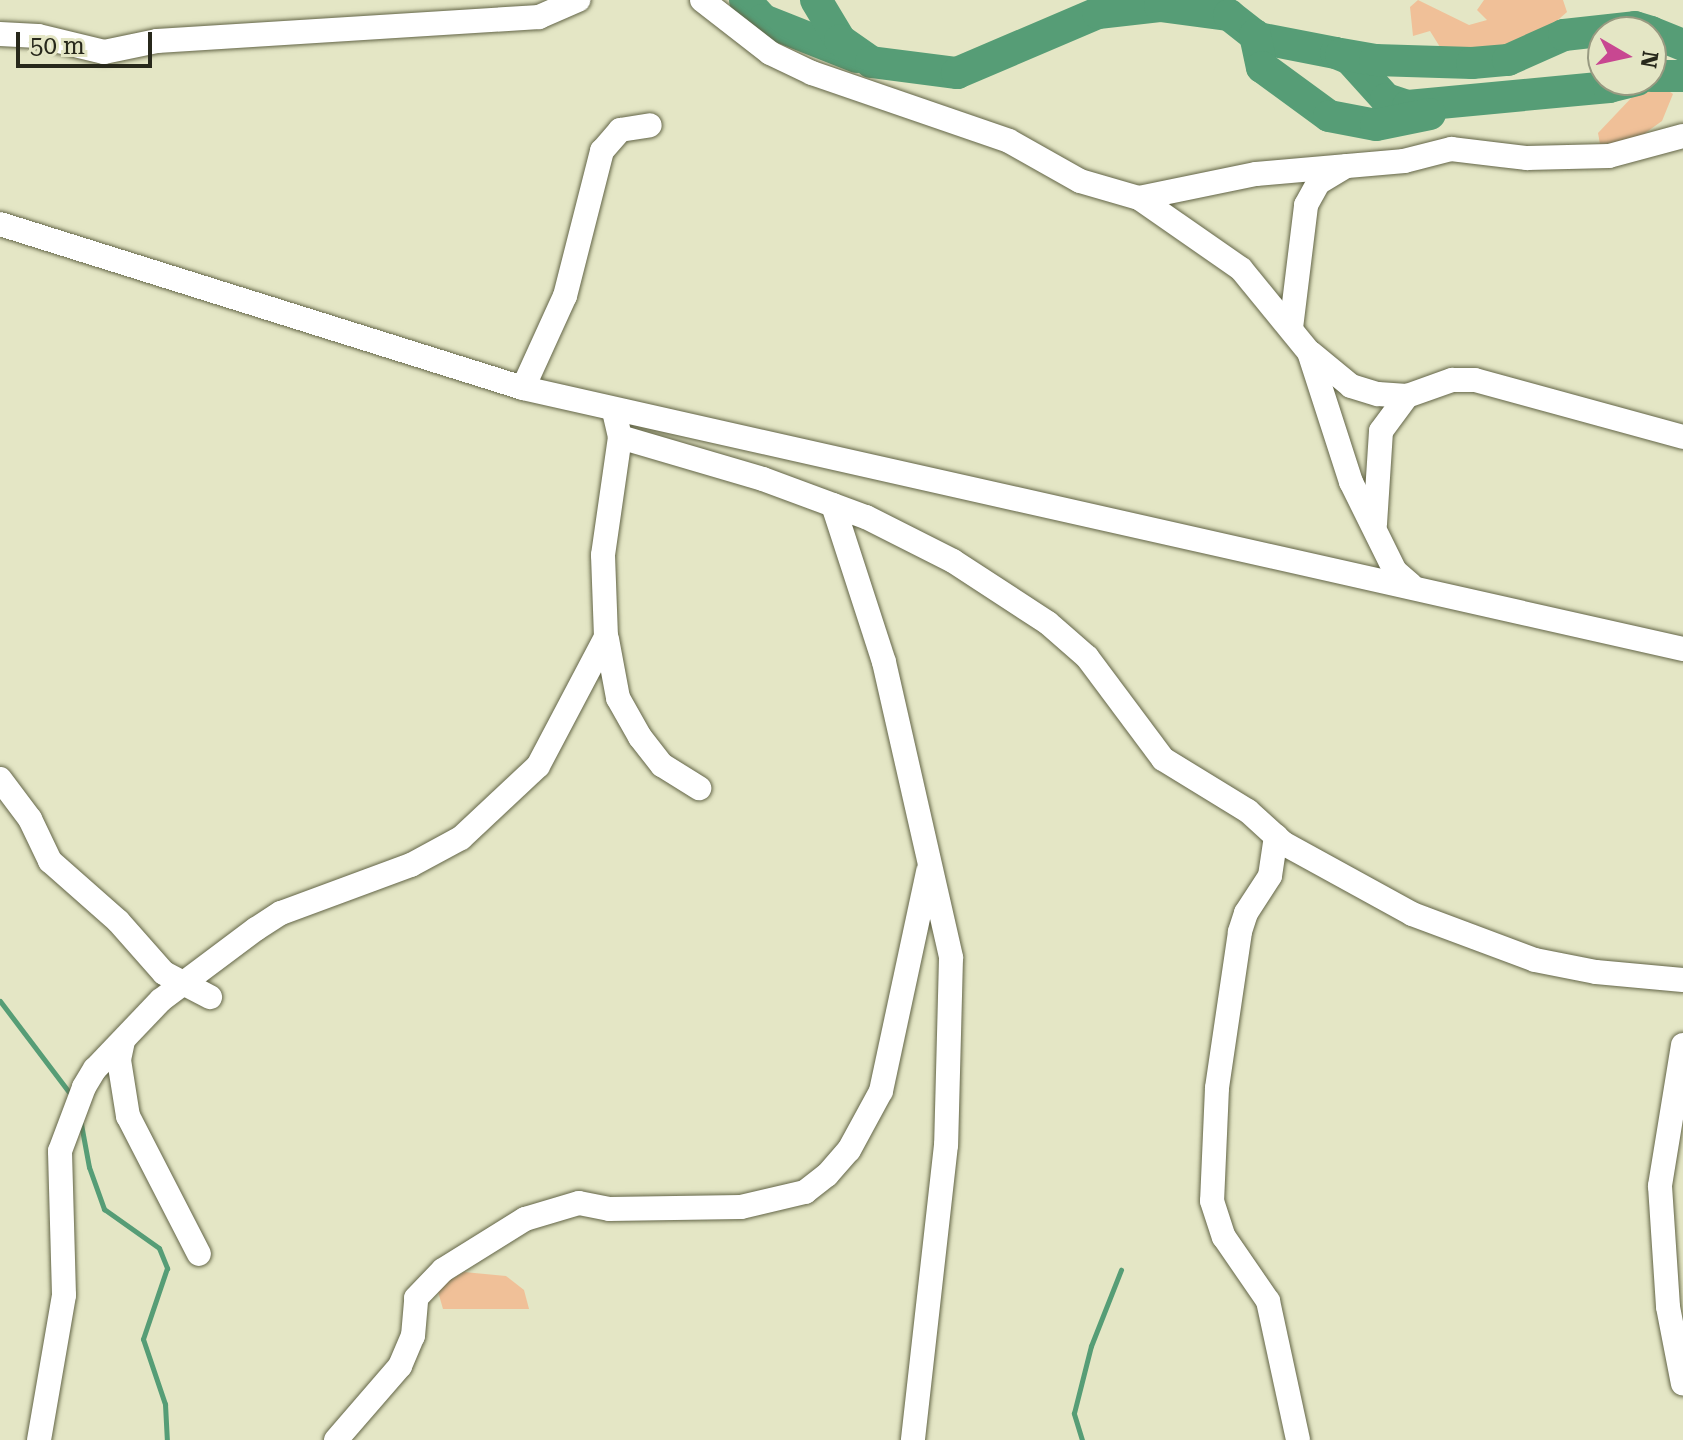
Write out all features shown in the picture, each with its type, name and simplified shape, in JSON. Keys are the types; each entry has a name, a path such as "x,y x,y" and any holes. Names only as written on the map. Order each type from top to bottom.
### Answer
{"street":[{"path":"0,34 38,36 104,52 157,41 539,17 578,0"},
{"path":"702,0 770,53 812,73 1009,141 1080,181 1139,198 1241,269 1309,352 1351,386 1407,396 1452,380 1475,380 1683,437"},
{"path":"523,388 565,296 602,151 620,130 650,125"},
{"path":"1139,198 1256,174 1404,161 1451,149 1527,158 1609,156 1683,136"},
{"path":"1291,328 1306,205 1318,183 1348,165"},
{"path":"0,224 523,388 1024,504 1411,585 1683,649"},
{"path":"1309,352 1351,482 1376,538 1395,571 1411,585"},
{"path":"1376,538 1376,455 1381,431 1407,396"},
{"path":"614,410 620,437 603,555 606,637 618,698 640,737 662,765 699,788"},
{"path":"620,437 663,447 833,505 953,561 1048,623 1119,694 1163,759 1248,811 1276,836 1398,907 1473,940 1596,972 1683,980"},
{"path":"833,505 860,602 884,662 930,861 952,984 945,1157 913,1440"},
{"path":"39,1440 64,1295 60,1151 89,1078 183,982 281,913 411,865 461,838 538,766 606,637"},
{"path":"0,779 30,819 50,861 118,921 164,973 210,997"},
{"path":"1276,836 1270,876 1246,913 1240,932 1222,1041 1212,1201 1224,1237 1268,1301 1298,1440"},
{"path":"336,1440 400,1366 413,1336 416,1298 443,1270 525,1219 579,1203 609,1209 741,1207 805,1192 827,1175 849,1150 881,1091 930,861"},
{"path":"123,1041 119,1060 133,1130 199,1254"},
{"path":"1683,1045 1660,1186 1668,1307 1683,1384"}],"shaded area":[{"path":"1418,0 1469,25 1487,20 1477,10 1484,0 1563,0 1567,12 1542,34 1511,51 1474,60 1448,60 1430,31 1413,36 1410,7"},
{"path":"1667,90 1673,94 1662,121 1634,141 1600,144 1598,133 1633,96 1667,96"},
{"path":"464,1272 506,1276 524,1290 529,1309 443,1309 437,1288"}],"waterway":[{"path":"745,0 763,20 857,57"},
{"path":"816,0 840,40 871,62 957,73 1098,13 1160,6 1229,15 1258,38 1336,53 1350,59 1386,99 1408,106 1587,89"},
{"path":"1341,54 1375,60 1472,63 1508,60 1564,35 1587,32"},
{"path":"1255,35 1262,67 1329,116 1376,125 1430,114"},
{"path":"1667,38 1683,45"},
{"path":"1667,76 1683,76"},
{"path":"0,1001 71,1095"},
{"path":"81,1124 89,1167 104,1209 159,1248 167,1268 143,1339 165,1404 167,1440"},
{"path":"1082,1440 1074,1413 1091,1346 1121,1270"}]}
